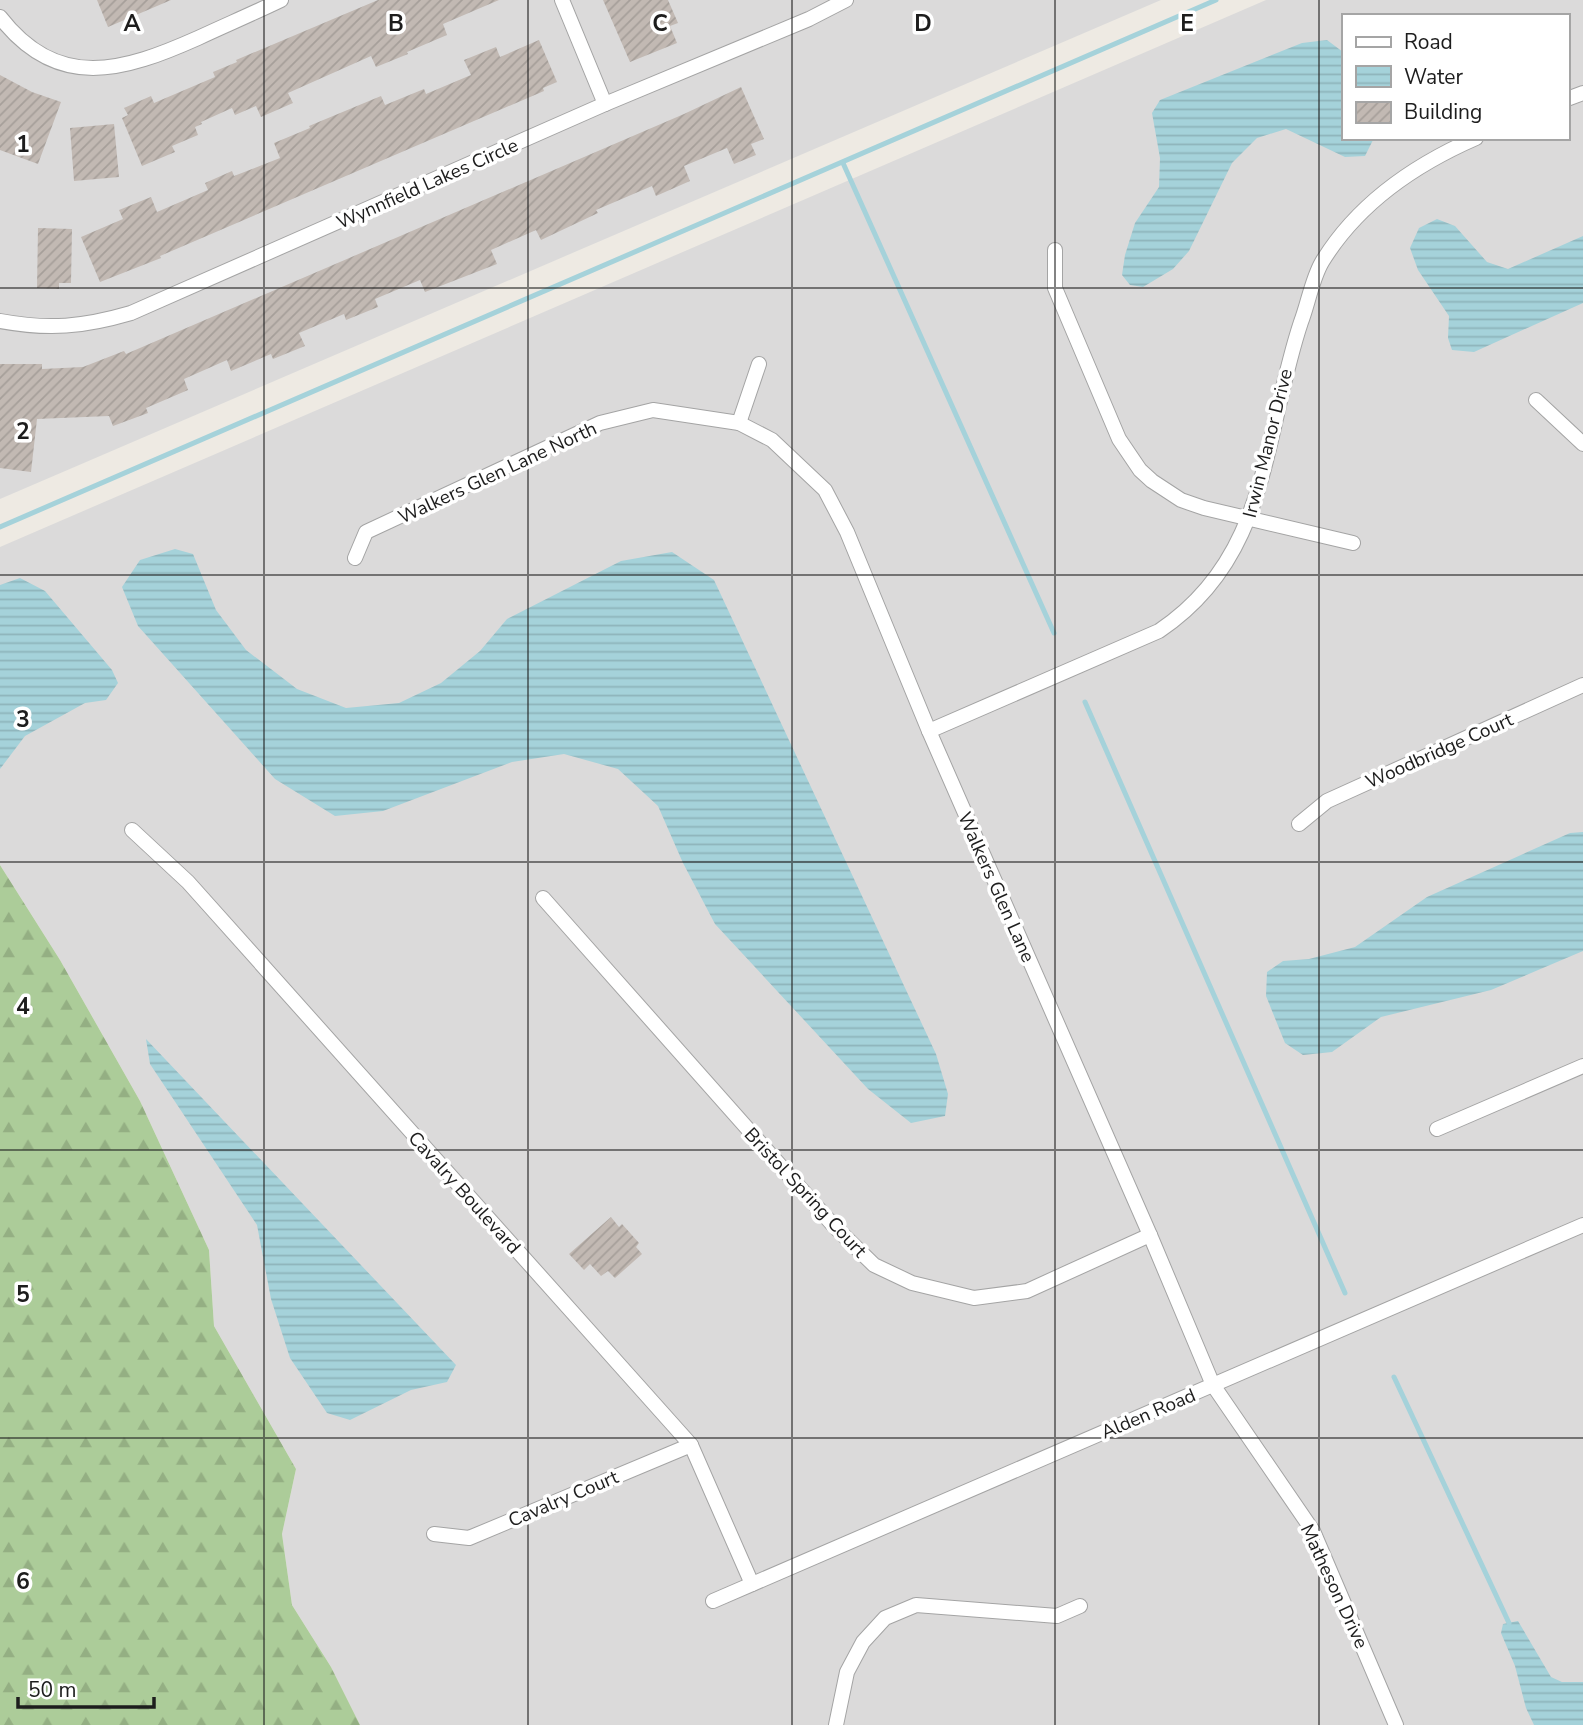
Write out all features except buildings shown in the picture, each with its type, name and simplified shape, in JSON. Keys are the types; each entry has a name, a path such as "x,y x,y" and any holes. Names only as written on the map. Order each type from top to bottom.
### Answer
{"street":[{"path":"0,17 22,43 35,52 66,65 103,69 154,57 282,0"},
{"path":"562,0 605,104"},
{"name":"Wynnfield Lakes Circle","path":"0,321 64,327 85,325 131,313 605,104 809,19 845,0"},
{"name":"Irwin Manor Drive","path":"929,731 1159,631 1170,624 1215,580 1236,548 1250,519 1265,467 1288,362 1321,264 1376,198 1414,169 1471,140"},
{"path":"1055,250 1055,288 1119,439 1135,463 1152,481 1181,500 1353,543"},
{"path":"739,423 759,365"},
{"path":"1536,400 1583,444"},
{"name":"Walkers Glen Lane North","path":"355,558 366,532 600,423 653,410 739,423"},
{"name":"Walkers Glen Lane","path":"739,423 772,440 825,490 848,532 929,731 1213,1385"},
{"name":"Woodbridge Court","path":"1299,824 1327,801 1583,685"},
{"name":"Cavalry Boulevard","path":"132,830 188,882 691,1445 752,1584"},
{"name":"Bristol Spring Court","path":"543,898 833,1224 874,1265 912,1283 974,1298 1027,1291 1150,1235"},
{"path":"1437,1129 1583,1066"},
{"name":"Alden Road","path":"713,1601 1583,1225"},
{"name":"Matheson Drive","path":"1213,1385 1313,1531 1396,1725"},
{"name":"Cavalry Court","path":"434,1534 470,1538 691,1445"},
{"path":"836,1725 847,1671 863,1642 885,1618 916,1605 1057,1616 1080,1606"}],"shaded area":[{"path":"0,0 1161,0 0,499"},
{"path":"1266,0 1583,0 1583,1725 360,1725 331,1667 292,1605 282,1534 296,1469 214,1326 209,1250 140,1101 60,960 0,865 0,547"}],"green space":[{"path":"0,865 60,960 140,1101 209,1250 214,1326 296,1469 282,1534 292,1605 331,1667 360,1725 0,1725"}],"water":[{"path":"1327,40 1342,51 1342,140 1373,140 1365,156 1345,157 1286,129 1257,138 1232,163 1189,251 1173,269 1143,287 1130,285 1122,275 1125,255 1135,223 1159,187 1160,158 1152,113 1160,100 1302,43"},
{"path":"1437,219 1455,226 1487,262 1508,269 1583,236 1583,303 1474,352 1452,350 1448,338 1449,316 1418,270 1410,248 1419,228"},
{"path":"175,549 193,554 216,610 246,650 297,689 346,708 399,703 441,683 480,651 507,619 621,561 672,552 714,580 936,1054 948,1094 945,1116 911,1123 868,1089 715,924 683,863 658,806 618,769 564,754 512,762 383,811 335,816 275,779 138,626 122,587 140,560"},
{"path":"20,578 45,591 112,670 118,683 106,700 85,703 25,736 0,769 0,585"},
{"path":"1583,832 1583,951 1491,990 1381,1017 1332,1052 1303,1055 1285,1043 1266,996 1267,972 1283,961 1309,959 1355,947 1427,897 1570,833"},
{"path":"146,1039 456,1365 447,1382 411,1390 350,1420 327,1413 290,1358 271,1299 257,1225 150,1064"},
{"path":"1518,1621 1551,1677 1562,1682 1583,1682 1583,1725 1534,1725 1501,1633 1503,1624"}],"waterway":[{"path":"0,527 1216,0"},
{"path":"843,163 1054,633"},
{"path":"1085,702 1345,1293"},
{"path":"1394,1377 1509,1623"}]}
